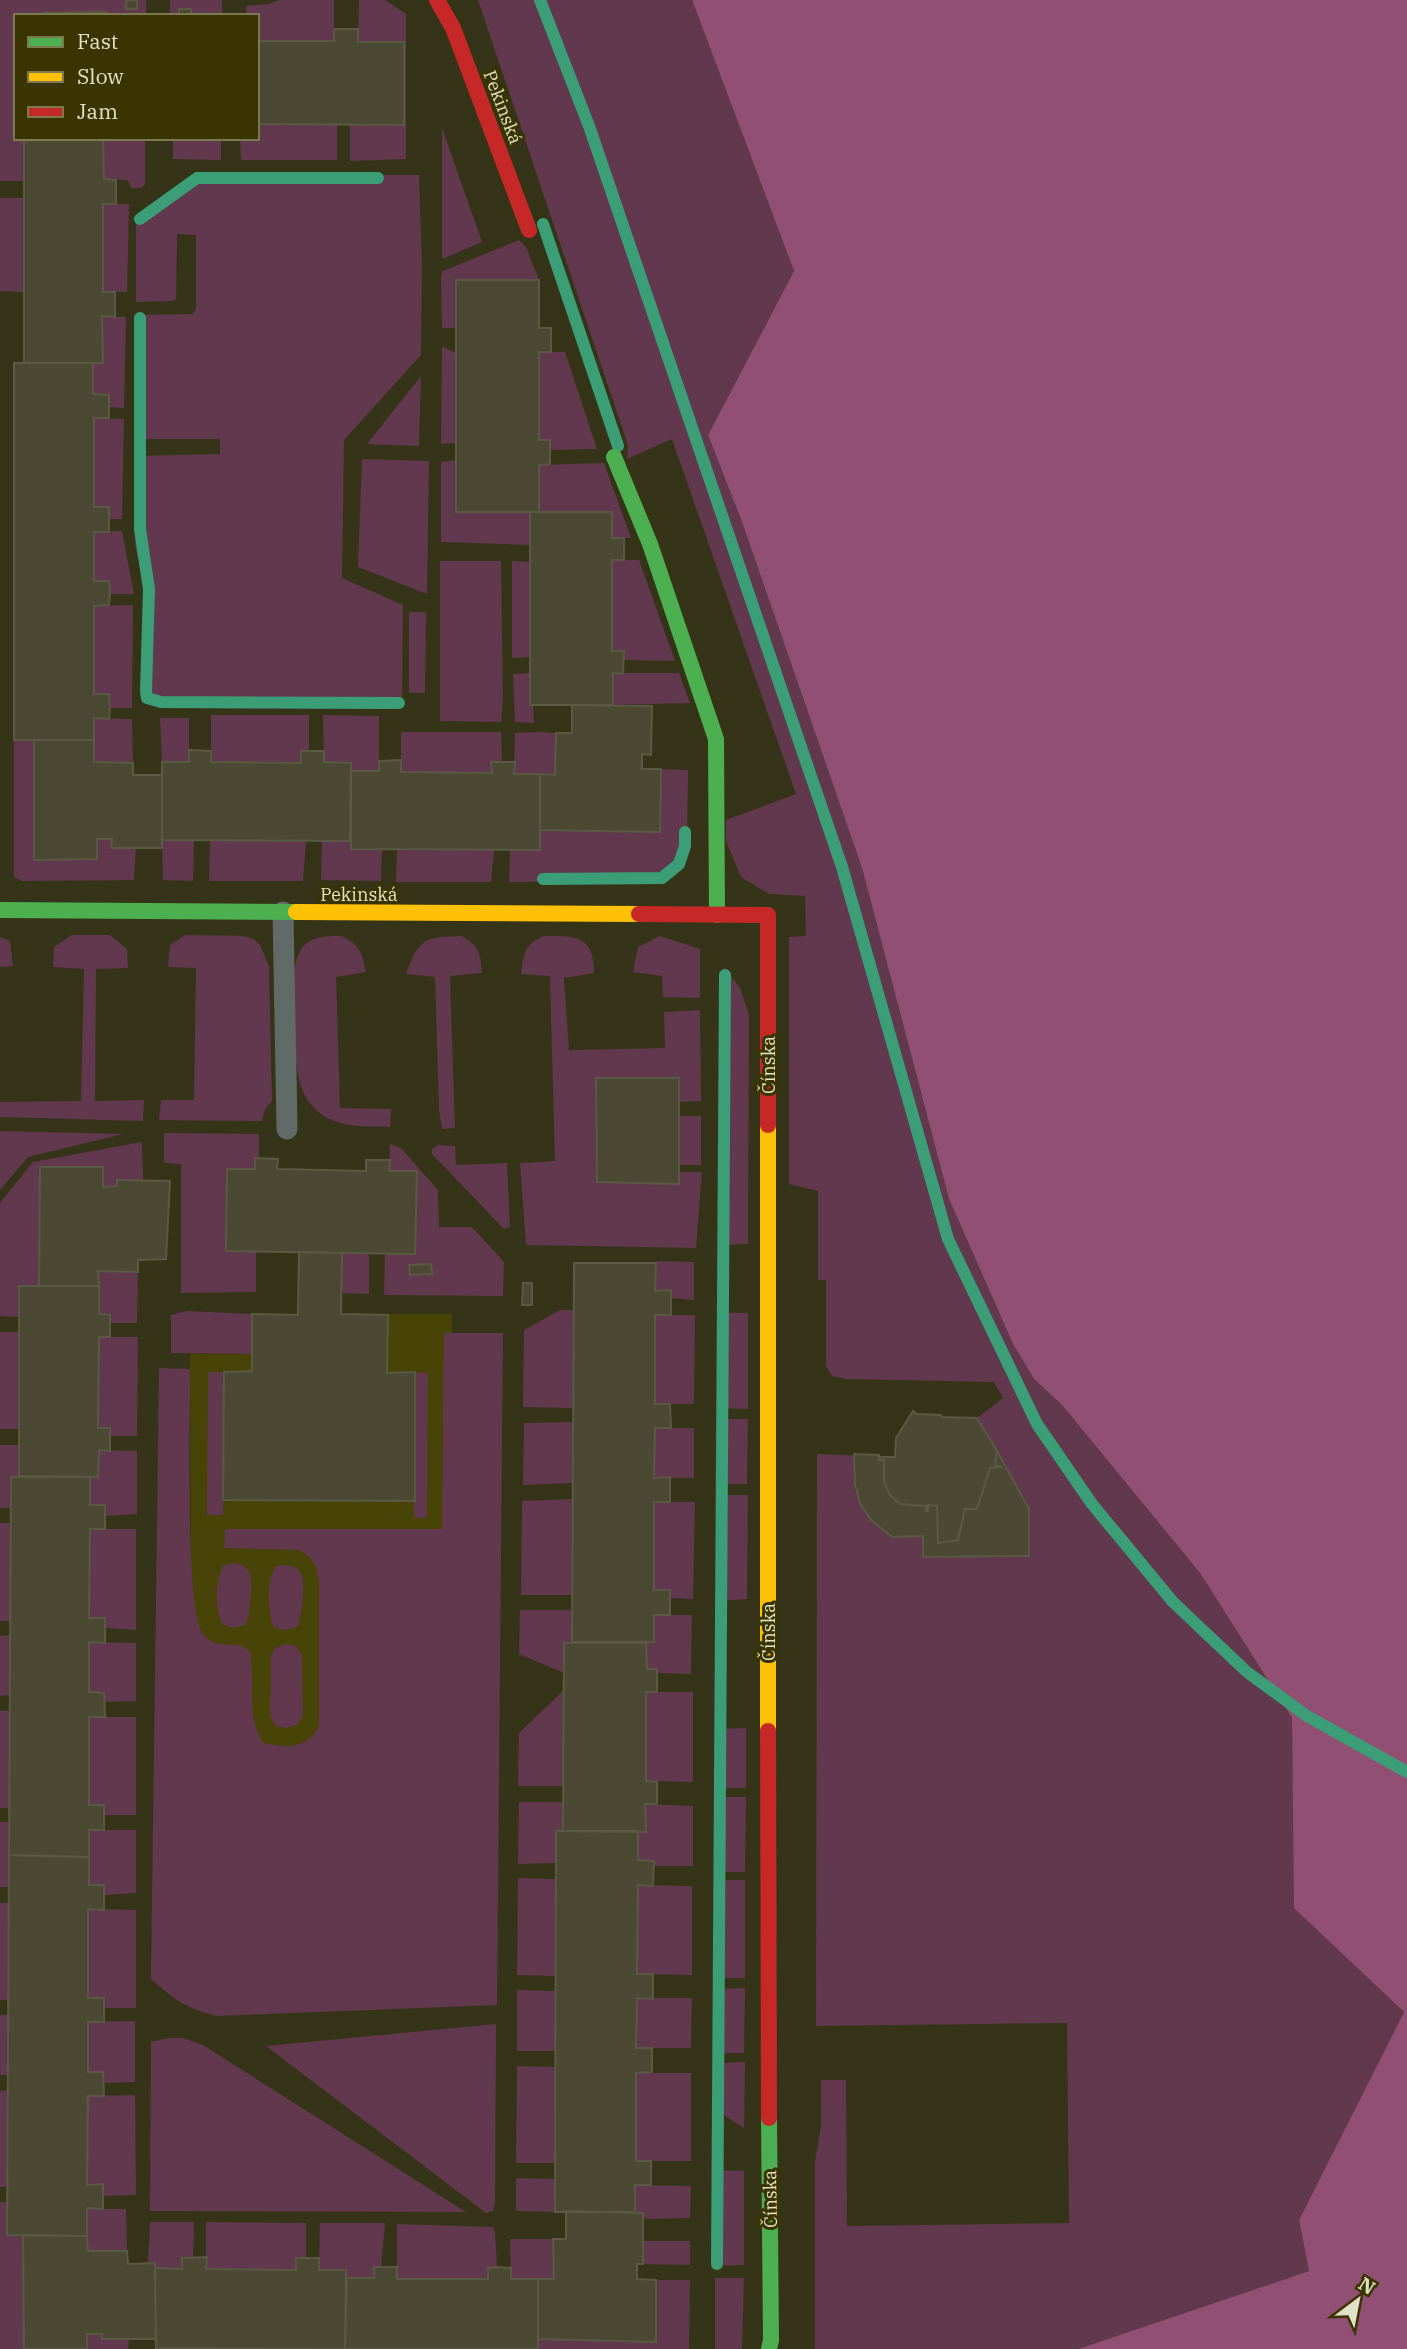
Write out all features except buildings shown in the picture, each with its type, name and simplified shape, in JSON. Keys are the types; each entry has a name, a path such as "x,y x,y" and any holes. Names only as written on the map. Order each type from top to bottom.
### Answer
{"street":[{"name":"Pekinská","path":"437,0 453,28 529,230"},
{"path":"614,457 650,544 716,739 717,915"},
{"name":"Pekinská","path":"0,910 768,915"},
{"name":"Čínska","path":"768,915 769,2349"}],"lane":[{"path":"283,912 287,1129"}],"shaded area":[{"path":"0,0 126,0 126,9 137,9 137,0 146,0 146,14 14,14 14,140 24,140 23,181 0,181"},
{"path":"170,0 222,0 222,14 170,14"},
{"path":"279,0 334,0 334,41 259,41 259,14 246,14 246,6"},
{"path":"359,0 385,0 406,14 406,159 350,161 350,125 404,125 404,42 358,42"},
{"path":"478,0 692,0 794,271 708,435 742,522 862,868 949,1199 1013,1344 1034,1379 1062,1405 1200,1573 1292,1718 1295,1908 1404,2012 1299,2220 1309,2271 1078,2349 815,2349 815,2162 821,2126 821,2080 846,2080 847,2226 1069,2223 1067,2023 816,2026 817,1454 895,1457 896,1438 913,1411 917,1414 942,1417 977,1418 1003,1398 994,1382 846,1379 832,1376 826,1366 826,1280 818,1280 818,1191 789,1184 789,937 806,936 805,896 769,894 741,877 726,841 726,820 796,794 672,439 627,459 628,445"},
{"path":"692,0 1407,0 1407,2349 1078,2349 1309,2271 1299,2220 1404,2012 1294,1908 1292,1718 1200,1573 1062,1405 1034,1379 1013,1344 949,1199 862,868 742,522 708,435 794,271"},
{"path":"259,124 337,125 337,160 241,160 240,140 259,140"},
{"path":"442,128 482,242 442,259"},
{"path":"103,140 145,140 145,185 131,188 128,180 104,179"},
{"path":"173,140 221,140 221,160 173,159"},
{"path":"196,175 419,175 421,355 344,440 342,578 403,605 402,706 160,705 146,701 142,694 145,593 135,545 136,456 220,454 220,439 136,439 136,315 193,314 196,308 196,235 177,234 176,299 136,302 136,217"},
{"path":"0,198 23,198 23,292 0,291"},
{"path":"103,204 129,204 127,292 103,292"},
{"path":"519,240 526,247 539,280 457,280 456,328 442,328 443,271"},
{"path":"102,316 126,317 124,408 109,407 109,395 93,394 93,363 103,362"},
{"path":"442,346 456,353 456,443 441,444"},
{"path":"539,352 565,352 597,449 550,450 550,440 539,440"},
{"path":"421,376 419,446 367,444"},
{"path":"94,418 124,419 122,519 109,519 109,507 94,507"},
{"path":"362,459 429,461 427,594 358,567"},
{"path":"457,460 457,512 530,512 530,545 441,542 441,462"},
{"path":"604,463 631,538 612,538 612,512 539,512 539,465"},
{"path":"122,531 134,594 110,594 109,582 94,581 94,532"},
{"path":"612,560 639,560 675,661 623,660 623,651 612,651"},
{"path":"440,561 501,561 501,722 440,721"},
{"path":"512,561 530,562 530,657 512,658"},
{"path":"133,605 132,708 109,708 109,694 94,694 94,606"},
{"path":"409,612 426,612 425,693 409,693"},
{"path":"530,673 534,723 515,722 513,674"},
{"path":"613,673 679,673 690,703 613,705"},
{"path":"211,715 309,715 309,751 301,763 211,762"},
{"path":"323,715 379,716 379,771 351,771 324,762"},
{"path":"94,718 132,719 133,763 94,762"},
{"path":"160,718 189,718 189,762 162,762"},
{"path":"401,732 501,732 502,762 492,762 492,773 401,772"},
{"path":"515,733 556,733 555,775 514,774"},
{"path":"14,740 34,740 34,859 96,859 97,839 112,839 111,847 136,848 134,880 22,881 14,877"},
{"path":"661,769 688,770 687,846 681,867 663,881 509,882 510,849 540,830"},
{"path":"162,840 194,840 193,881 163,880"},
{"path":"210,840 306,841 303,881 209,881"},
{"path":"322,841 350,841 351,849 382,849 381,881 321,880"},
{"path":"397,849 494,850 491,882 396,882"},
{"path":"72,935 110,935 127,949 128,968 96,969 95,1101 144,1100 143,1121 0,1117 0,1102 81,1101 84,969 53,967 54,947"},
{"path":"185,935 244,936 253,939 260,945 269,966 272,1101 265,1109 262,1121 159,1120 161,1100 194,1100 196,968 168,967 170,945"},
{"path":"341,936 359,950 366,972 336,977 340,1108 391,1109 390,1127 339,1123 318,1112 308,1101 298,1073 294,987 298,955 310,941"},
{"path":"462,936 478,951 482,973 450,976 455,1128 442,1129 435,977 406,974 419,946 439,937"},
{"path":"544,936 565,936 581,940 591,951 593,960 594,973 564,978 569,1050 665,1048 664,1012 700,1010 701,1101 679,1102 678,1078 596,1079 597,1182 678,1183 678,1172 702,1172 696,1248 526,1245 520,1163 555,1161 550,976 521,974 526,950"},
{"path":"660,936 700,949 700,998 663,997 662,976 633,972 638,947"},
{"path":"0,937 10,941 13,966 0,967"},
{"path":"723,966 740,988 749,1015 748,1244 721,1245"},
{"path":"679,1116 701,1116 701,1165 679,1165"},
{"path":"0,1131 123,1134 28,1157 0,1190"},
{"path":"164,1133 259,1134 259,1158 255,1158 255,1169 227,1169 226,1250 256,1251 256,1292 181,1293 181,1164 164,1163"},
{"path":"142,1142 143,1180 118,1180 117,1186 103,1187 103,1167 40,1167 39,1286 19,1317 0,1316 0,1203 33,1162"},
{"path":"390,1144 401,1148 438,1190 439,1227 472,1227 504,1262 503,1296 384,1295 385,1253 415,1253 417,1172 389,1171"},
{"path":"438,1145 455,1146 456,1165 507,1163 510,1227 504,1229 432,1154 432,1149"},
{"path":"342,1253 369,1253 369,1294 342,1293"},
{"path":"656,1261 694,1262 694,1300 671,1298 671,1290 655,1291"},
{"path":"98,1271 138,1272 137,1323 110,1323 110,1315 99,1314"},
{"path":"560,1310 573,1310 573,1408 523,1407 524,1330"},
{"path":"187,1311 252,1314 252,1354 171,1353 171,1315"},
{"path":"720,1313 748,1313 748,1409 720,1408"},
{"path":"252,1314 452,1314 452,1334 477,1333 455,1977 192,1976 190,1354 252,1354"},
{"path":"655,1315 695,1315 694,1404 655,1404"},
{"path":"0,1332 19,1332 19,1429 0,1429"},
{"path":"444,1333 503,1333 497,2005 216,2016 196,2010 174,1998 151,1979 159,1368 190,1369 191,1551 197,1617 203,1634 209,1640 240,1646 250,1652 254,1720 258,1731 263,1743 288,1746 309,1739 319,1726 317,1570 310,1558 298,1550 224,1548 225,1529 442,1529"},
{"path":"99,1337 138,1337 137,1436 109,1436 98,1428"},
{"path":"208,1372 224,1372 223,1515 207,1515"},
{"path":"415,1372 428,1373 427,1518 414,1518"},
{"path":"719,1419 748,1419 747,1484 719,1484"},
{"path":"573,1422 572,1483 523,1485 524,1423"},
{"path":"655,1428 694,1428 694,1478 654,1478"},
{"path":"0,1445 19,1445 19,1476 11,1477 11,1508 0,1508"},
{"path":"99,1450 137,1451 137,1514 105,1516 90,1505 90,1477 98,1477"},
{"path":"719,1495 748,1495 747,1599 718,1601"},
{"path":"572,1499 572,1595 521,1595 522,1501"},
{"path":"654,1502 695,1502 693,1599 670,1598 654,1590"},
{"path":"0,1523 11,1523 10,1621 0,1621"},
{"path":"90,1529 136,1529 136,1630 105,1628 89,1618"},
{"path":"235,1563 249,1572 251,1591 245,1625 234,1628 223,1625 218,1611 217,1595 224,1565"},
{"path":"287,1565 300,1572 303,1593 297,1627 286,1630 274,1628 269,1597 270,1580 276,1566"},
{"path":"520,1610 572,1610 572,1642 564,1643 564,1673 519,1654"},
{"path":"654,1615 692,1615 691,1674 657,1673 657,1669 647,1669 646,1643 654,1642"},
{"path":"10,1635 10,1695 0,1696 0,1636"},
{"path":"89,1642 136,1643 136,1701 104,1702 104,1693 89,1692"},
{"path":"285,1644 296,1646 302,1655 303,1716 297,1725 286,1728 276,1726 270,1716 271,1655 275,1648"},
{"path":"564,1690 564,1786 518,1786 519,1733"},
{"path":"646,1692 693,1692 693,1782 646,1781"},
{"path":"10,1710 9,1808 0,1808 0,1711"},
{"path":"89,1717 136,1717 136,1815 104,1815 104,1805 89,1805"},
{"path":"746,1728 746,1788 717,1788 718,1729"},
{"path":"717,1797 746,1797 745,1872 717,1872"},
{"path":"519,1802 564,1802 563,1831 556,1863 518,1864"},
{"path":"645,1804 693,1806 693,1866 654,1866 654,1861 638,1860 638,1831 646,1831"},
{"path":"0,1822 9,1822 9,1887 0,1887"},
{"path":"89,1830 136,1830 136,1893 104,1895 104,1885 89,1885"},
{"path":"518,1878 556,1879 556,1976 517,1975"},
{"path":"717,1880 745,1880 745,1978 716,1978"},
{"path":"638,1885 692,1886 692,1975 637,1974"},
{"path":"0,1903 8,1903 8,2000 0,2000"},
{"path":"88,1909 136,1910 136,2008 104,2008 104,1998 88,1998"},
{"path":"745,1988 744,2053 715,2053 716,1989"},
{"path":"517,1990 556,1991 555,2051 517,2051"},
{"path":"637,1998 692,1998 691,2048 636,2048"},
{"path":"0,2015 8,2015 7,2075 0,2075"},
{"path":"135,2021 135,2082 103,2083 103,2072 88,2072 88,2022"},
{"path":"496,2024 495,2203 493,2211 486,2213 266,2046"},
{"path":"183,2038 203,2045 466,2212 150,2211 151,2042"},
{"path":"745,2062 744,2128 716,2110 716,2063"},
{"path":"517,2066 556,2067 555,2163 516,2163"},
{"path":"636,2073 691,2073 691,2161 636,2161"},
{"path":"7,2090 7,2187 0,2187 0,2091"},
{"path":"135,2095 136,2195 103,2196 103,2184 88,2185 88,2096"},
{"path":"715,2170 744,2171 744,2265 715,2266"},
{"path":"516,2178 555,2179 555,2212 516,2211"},
{"path":"635,2185 691,2186 690,2218 643,2219 643,2213 635,2212"},
{"path":"0,2202 7,2202 7,2235 23,2235 24,2349 0,2349"},
{"path":"87,2209 126,2209 127,2251 88,2251"},
{"path":"150,2222 194,2222 193,2258 182,2258 182,2269 155,2268 155,2263 148,2264"},
{"path":"206,2222 306,2223 306,2258 296,2258 296,2270 206,2269"},
{"path":"320,2223 385,2223 381,2267 374,2267 374,2278 347,2278 346,2270 319,2270"},
{"path":"397,2224 493,2227 497,2267 488,2268 488,2279 397,2279"},
{"path":"510,2239 553,2239 554,2279 511,2279"},
{"path":"643,2241 690,2241 690,2265 643,2264"},
{"path":"715,2278 744,2278 742,2349 715,2349"},
{"path":"656,2280 690,2280 689,2349 538,2349 538,2339 655,2342"},
{"path":"87,2334 102,2334 102,2339 129,2339 128,2349 87,2349"}],"waterway":[{"path":"540,0 589,126 842,867 948,1239 1037,1424 1092,1504 1173,1602 1247,1672 1307,1716 1407,1772"},
{"path":"140,219 197,178 378,178"},
{"path":"543,224 618,446"},
{"path":"140,318 140,529 149,589 147,698 161,702 399,703"},
{"path":"543,879 662,878 679,864 685,846 685,832"},
{"path":"717,2264 725,975"}],"traffic: fast":[{"path":"614,457 650,544 716,739 717,915"},
{"path":"0,910 296,912"},
{"path":"769,2118 769,2349"}],"traffic: slow":[{"path":"296,912 639,914"},
{"path":"768,1125 768,1731"}],"traffic: jam":[{"path":"437,0 453,28 529,230"},
{"path":"639,914 768,915 768,1125"},
{"path":"768,1731 769,2118"}]}
